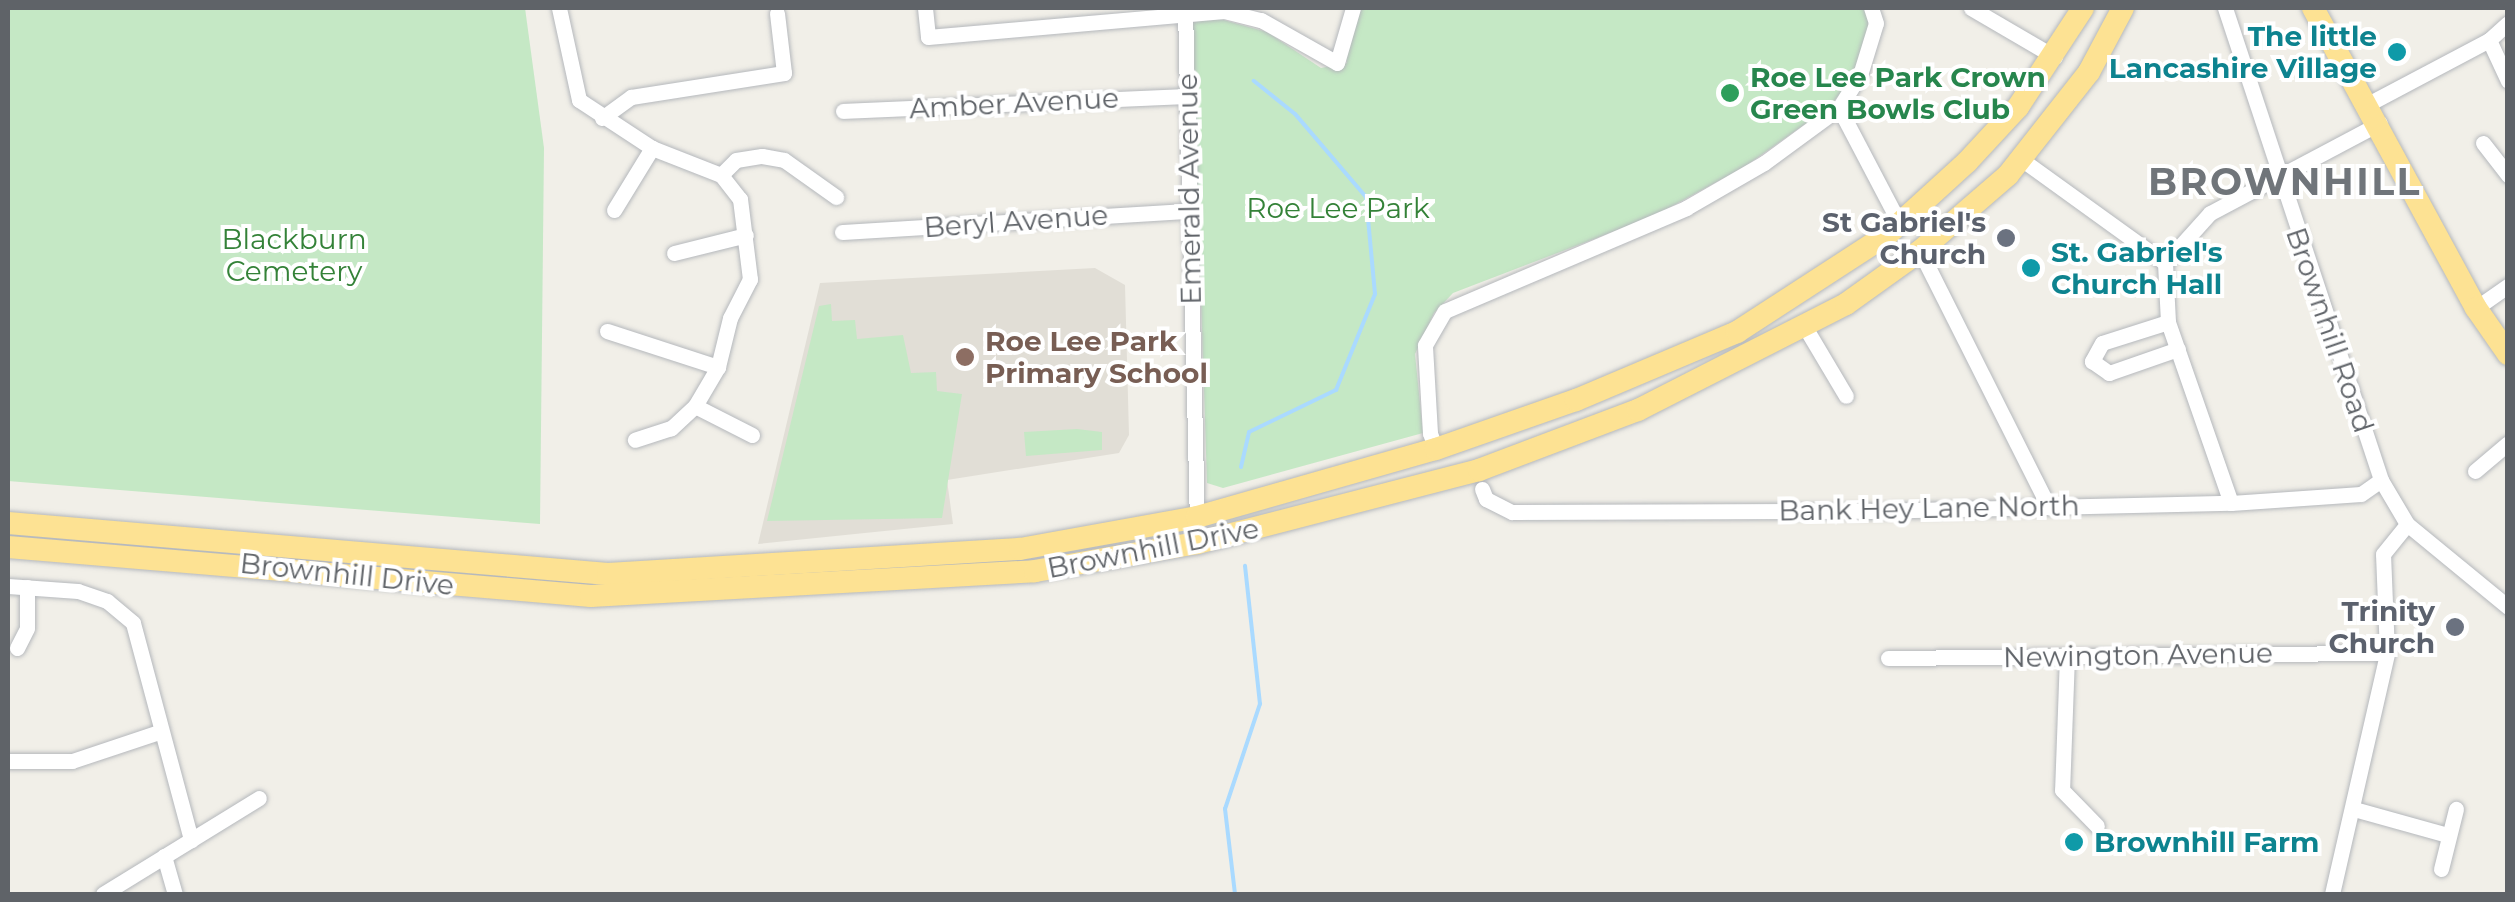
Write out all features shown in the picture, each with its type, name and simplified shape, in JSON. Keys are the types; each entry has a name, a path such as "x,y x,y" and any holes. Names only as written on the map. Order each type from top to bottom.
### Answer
{"highway":[{"name":"Brownhill Drive","path":"8,523 608,574 1020,549 1197,517 1436,449 1576,400 1737,332 1833,275 1900,224 2018,107 2056,56 2083,8"},
{"name":"Brownhill Drive","path":"8,547 591,596 1035,571 1197,543 1479,470 1638,410 1806,327 1920,251 2021,160 2090,72 2123,8"},
{"path":"2313,8 2375,113 2476,308 2508,354"}],"street":[{"path":"559,8 579,100 652,148 720,175 740,200 750,278 730,318 718,367 695,406 671,428 634,440"},
{"path":"925,8 928,36 1186,11 1224,11 1261,20 1337,63 1353,8"},
{"path":"1436,449 1430,434 1425,345 1445,310 1686,208 1839,108 1860,75 1876,24 1871,8"},
{"path":"1971,8 2056,56"},
{"name":"Brownhill Road","path":"2225,8 2381,480 2407,524 2508,607"},
{"name":"Emerald Avenue","path":"1186,11 1197,543"},
{"path":"602,118 631,98 784,73 777,13"},
{"path":"2231,502 2168,322 2165,263 2210,213 2278,177 2499,31 2508,80"},
{"name":"Amber Avenue","path":"843,111 1185,96"},
{"path":"1839,108 1900,224"},
{"path":"2483,143 2508,175"},
{"path":"614,210 652,148"},
{"path":"720,175 736,160 762,156 784,160 836,197"},
{"path":"2021,160 2165,263"},
{"name":"Beryl Avenue","path":"842,232 1190,211"},
{"path":"674,253 746,235"},
{"path":"1920,251 2050,507"},
{"path":"2476,308 2508,286"},
{"path":"2168,322 2102,344 2092,362 2109,373 2178,349"},
{"path":"1806,327 1846,396"},
{"path":"607,331 646,340 675,358 718,367"},
{"path":"695,406 752,435"},
{"path":"2475,471 2508,443"},
{"name":"Bank Hey Lane North","path":"1482,488 1486,499 1512,512 2231,502 2361,494 2381,480"},
{"path":"2332,894 2387,653 2383,554 2407,524"},
{"path":"8,586 95,596 133,624 159,732 192,840"},
{"path":"18,648 33,632 27,587"},
{"name":"Newington Avenue","path":"1888,658 2387,653"},
{"path":"2067,656 2062,790 2097,826"},
{"path":"8,761 72,760 159,732"},
{"path":"103,894 259,798"},
{"path":"2354,809 2447,835"},
{"path":"2441,869 2456,809"},
{"path":"164,856 174,894"}],"shaded area":[{"name":"Roe Lee Park Primary School","path":"1095,268 1125,285 1129,435 1119,453 947,480 953,524 758,544 820,283"}],"green space":[{"name":"Blackburn Cemetery","path":"8,8 525,8 544,148 540,524 8,481"},
{"name":"Roe Lee Park","path":"1357,8 1868,8 1872,22 1849,83 1828,108 1744,167 1654,216 1453,293 1434,313 1415,354 1423,433 1223,488 1207,483 1192,19 1220,19 1267,32 1321,68 1347,63 1344,52"},
{"path":"831,304 832,321 855,320 857,339 903,335 911,373 936,372 937,391 962,394 942,518 767,521 819,306"},
{"path":"1024,432 1102,432 1102,450 1026,456"}],"waterway":[{"path":"1241,467 1249,432 1336,390 1375,294 1366,197 1295,114 1254,81"},
{"path":"1235,894 1225,809 1260,704 1245,566"}],"place":[{"name":"The little Lancashire Village","path":"2397,52"},
{"name":"Roe Lee Park Crown Green Bowls Club","path":"1730,93"},
{"name":"St Gabriel's Church","path":"2006,238"},
{"name":"St. Gabriel's Church Hall","path":"2031,268"},
{"name":"Roe Lee Park Primary School","path":"965,357"},
{"name":"Trinity Church","path":"2455,627"},
{"name":"Brownhill Farm","path":"2074,842"}],"district":[{"name":"BROWNHILL","path":"2285,182"}]}
